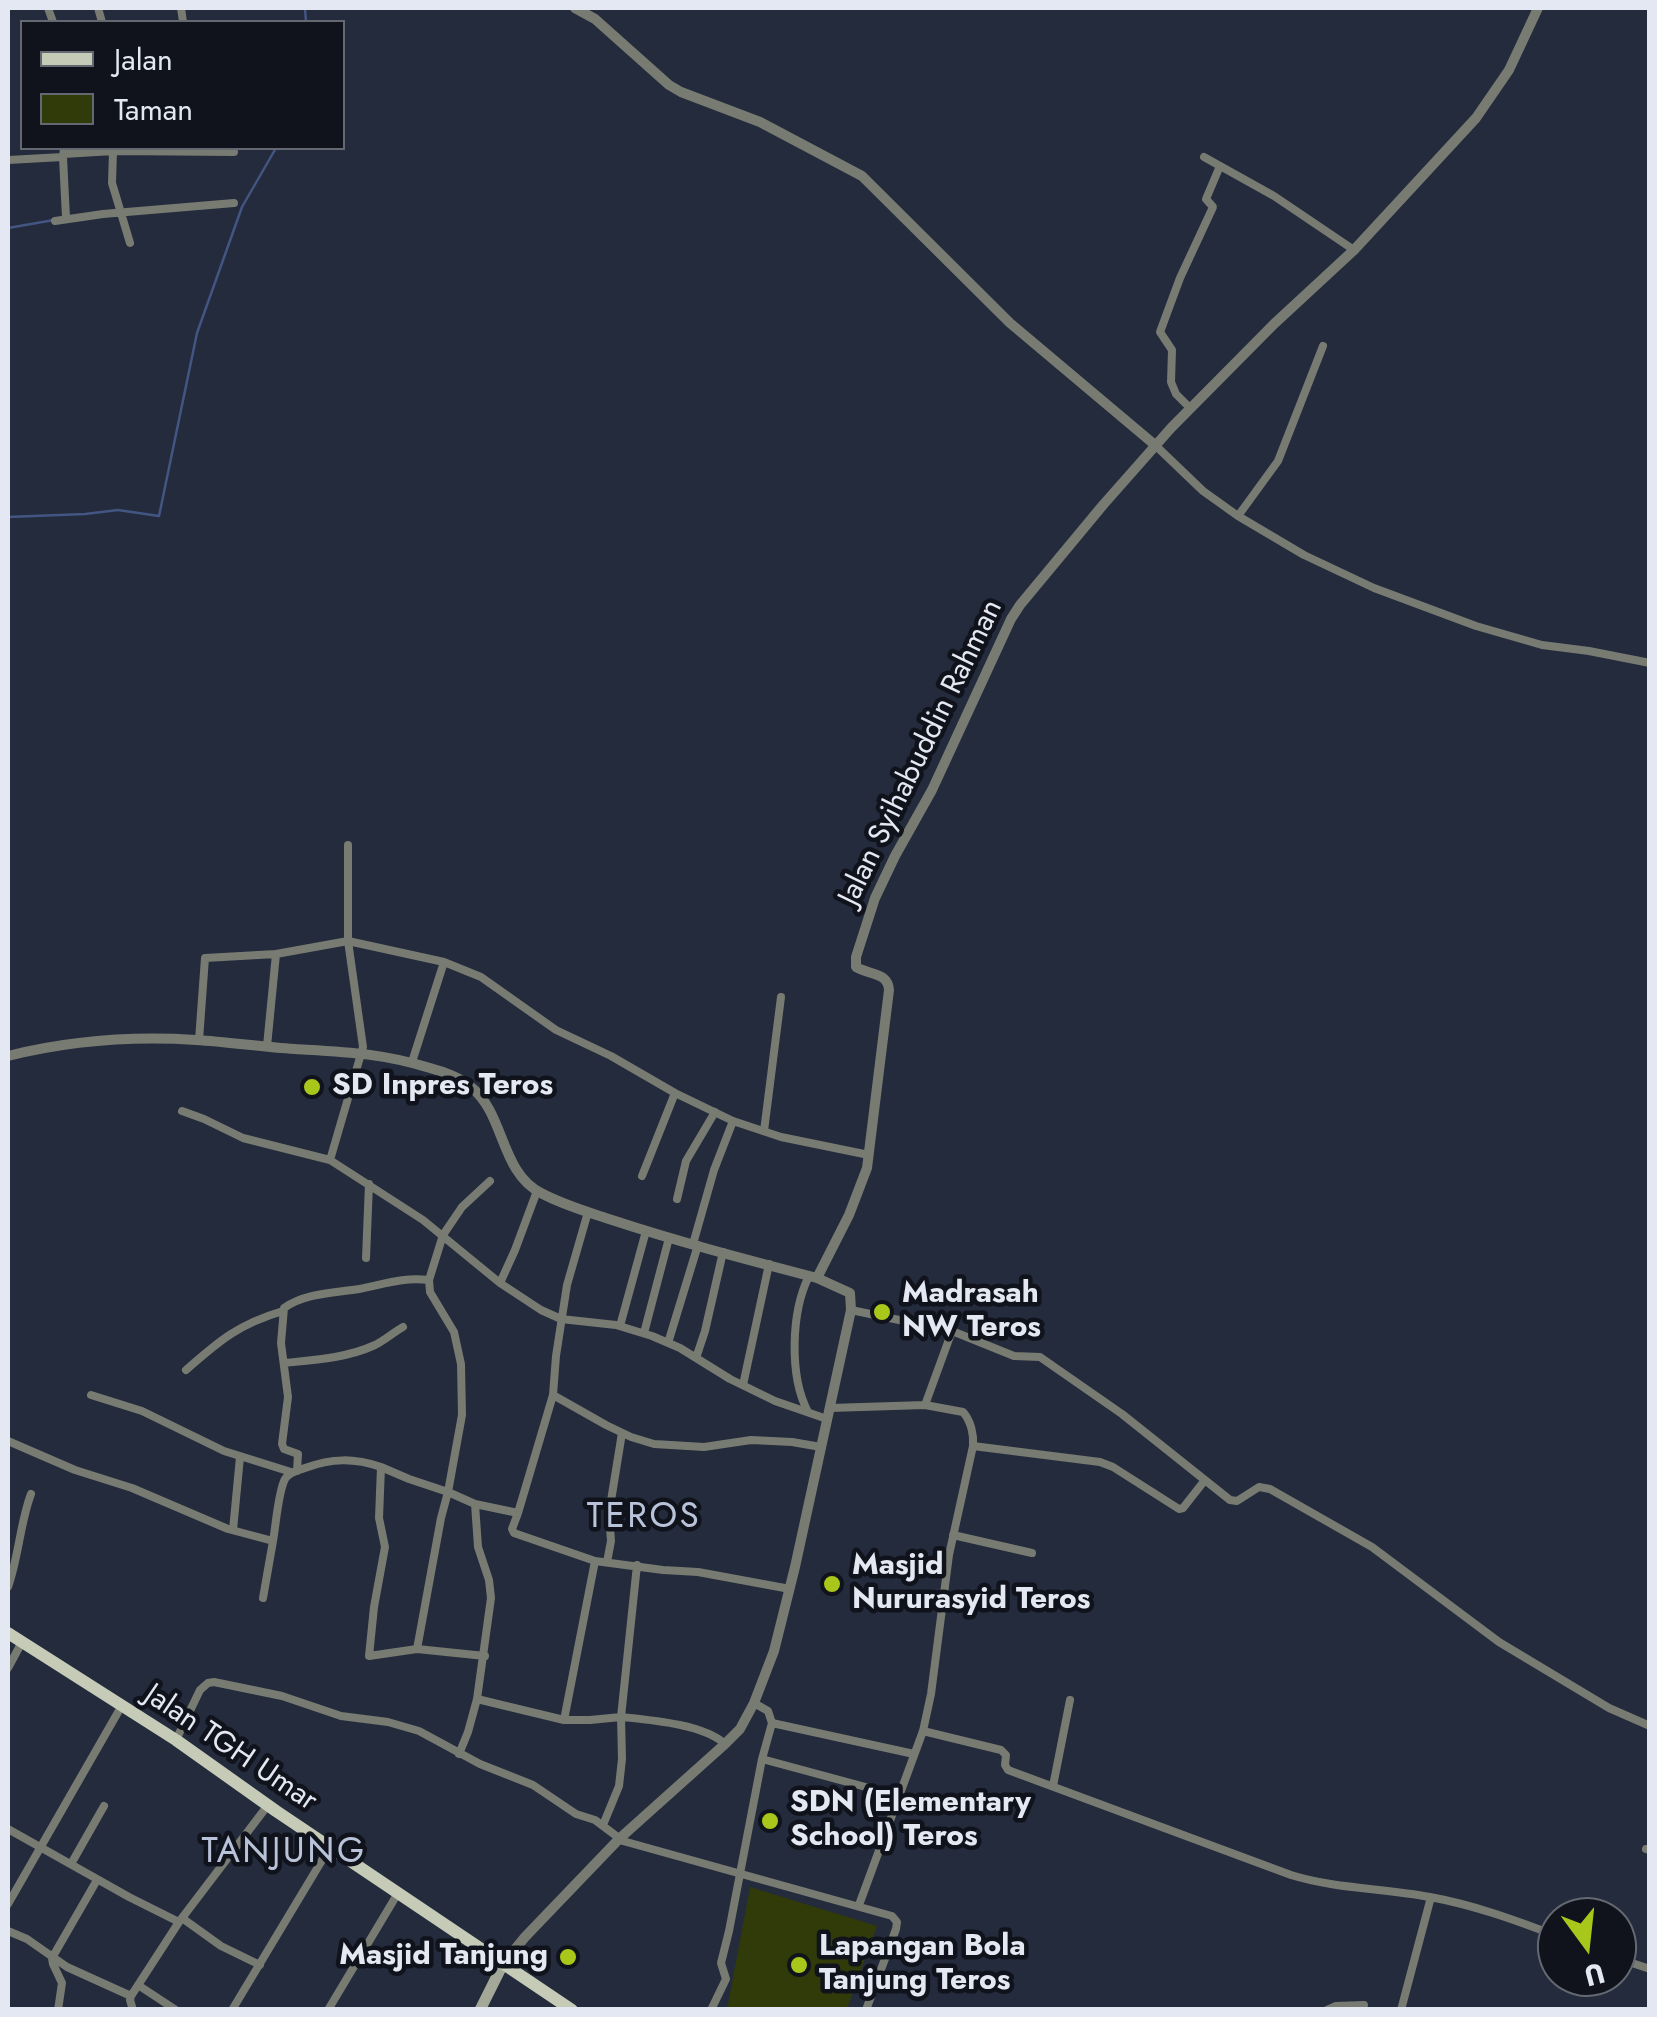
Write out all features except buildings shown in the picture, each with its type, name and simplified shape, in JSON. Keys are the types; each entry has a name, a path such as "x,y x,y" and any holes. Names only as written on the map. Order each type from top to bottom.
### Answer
{"main road":[{"name":"Jalan TGH Umar","path":"8,1632 176,1740 572,2010"},
{"path":"480,2010 503,1964"}],"street":[{"path":"575,8 595,19 669,85 760,122 862,176 1010,323 1238,516 1304,555 1432,611 1554,648 1650,664"},
{"name":"Jalan Syihabuddin Rahman","path":"813,1277 850,1216 869,1155 889,985 882,976 860,970 855,963 875,898 932,790 1011,620 1155,445 1396,208 1476,118 1514,61 1538,8"},
{"path":"8,160 101,150"},
{"path":"113,150 111,179 130,243"},
{"path":"180,150 234,152"},
{"path":"64,153 61,219 121,218 234,204"},
{"path":"1204,158 1274,196 1354,250"},
{"path":"1190,408 1176,394 1171,382 1172,350 1160,332 1212,206 1206,199 1220,166"},
{"path":"1238,516 1278,461 1323,346"},
{"path":"330,1160 363,1044 348,941 348,844"},
{"path":"199,1040 206,958 276,954 348,941 444,962 481,977 556,1030 733,1121 869,1155"},
{"path":"266,1046 276,954"},
{"path":"412,1062 444,962"},
{"path":"764,1131 781,997"},
{"path":"8,1056 106,1041 199,1040 362,1052 412,1062 472,1087 494,1120 519,1174 537,1191 646,1231 813,1277 850,1293 850,1310 790,1589 774,1651 754,1703 740,1728 725,1744 619,1839 503,1964"},
{"path":"642,1176 675,1093"},
{"path":"182,1111 255,1142 330,1160 443,1235 521,1299 561,1319 644,1333 743,1385 809,1414 925,1404 963,1412 973,1435 973,1446 953,1536 931,1694 923,1731 859,1906"},
{"path":"677,1200 686,1161 715,1112"},
{"path":"668,1343 714,1170 733,1121"},
{"path":"418,1650 462,1414 462,1364 454,1332 430,1292 429,1280 443,1235 462,1207 490,1181"},
{"path":"366,1258 369,1184"},
{"path":"500,1283 537,1191"},
{"path":"588,1212 566,1285 554,1395 512,1528 514,1533 595,1560 732,1577 790,1589"},
{"path":"620,1326 646,1231"},
{"path":"644,1333 669,1238"},
{"path":"696,1358 723,1252"},
{"path":"743,1385 769,1264"},
{"path":"809,1414 798,1385 796,1336 798,1301 813,1277"},
{"path":"294,1472 298,1454 282,1444 288,1397 281,1343 286,1306 316,1295 394,1279 429,1280"},
{"path":"850,1310 952,1331 1014,1356 1040,1356 1234,1502 1254,1489 1270,1489 1372,1547 1499,1642 1609,1708 1650,1726"},
{"path":"186,1370 237,1329 283,1311"},
{"path":"284,1363 324,1359 365,1348 404,1327"},
{"path":"925,1404 952,1331"},
{"path":"91,1394 142,1412 240,1457 294,1472"},
{"path":"554,1395 622,1433 654,1444 711,1447 750,1440 821,1447"},
{"path":"607,1562 612,1541 609,1513 622,1433"},
{"path":"8,1441 233,1530 273,1541"},
{"path":"973,1446 1106,1464 1179,1508 1205,1480"},
{"path":"233,1530 240,1457"},
{"path":"263,1598 283,1482 294,1472 320,1462 362,1461 475,1504 518,1512"},
{"path":"381,1467 379,1518 386,1548 368,1655 418,1650 484,1656"},
{"path":"8,1587 31,1494"},
{"path":"458,1754 478,1699 491,1598 478,1547 475,1504"},
{"path":"953,1536 1032,1553"},
{"path":"564,1720 595,1560"},
{"path":"603,1826 620,1782 620,1717 637,1565"},
{"path":"8,1668 22,1642"},
{"path":"176,1740 200,1690 214,1682 282,1696 341,1716 408,1726 458,1754 526,1782 576,1814 595,1820 619,1839 892,1916 897,1922 896,1929 866,2010"},
{"path":"478,1699 564,1720 620,1717 678,1725 709,1734 725,1744"},
{"path":"1054,1786 1070,1700"},
{"path":"711,2010 726,1979 721,1958 772,1723 768,1710 754,1703"},
{"path":"8,1904 121,1706"},
{"path":"772,1723 914,1754"},
{"path":"923,1731 1002,1750 1008,1770 1309,1880 1474,1906 1537,1929"},
{"path":"762,1759 899,1796"},
{"path":"132,2010 131,1996 180,1920 268,1804"},
{"path":"71,1864 104,1806"},
{"path":"8,1828 97,1880 260,1965"},
{"path":"232,2010 330,1847"},
{"path":"58,2010 62,1982 52,1958 97,1880"},
{"path":"328,2010 398,1892"},
{"path":"1402,2010 1431,1897"},
{"path":"8,1931 52,1958 131,1996"},
{"path":"138,1985 176,2010"},
{"path":"1328,2010 1340,2005 1364,2005"}],"green space":[{"name":"Lapangan Bola Tanjung Teros","path":"750,1887 877,1926 847,2009 725,2009"}],"waterway":[{"path":"305,8 306,20"},
{"path":"8,517 118,510 159,516 197,333 242,207 275,150"},
{"path":"8,228 54,220"}],"place":[{"name":"SD Inpres Teros","path":"312,1087"},
{"name":"Madrasah NW Teros","path":"882,1312"},
{"name":"Masjid Nururasyid Teros","path":"832,1584"},
{"name":"SDN (Elementary School) Teros","path":"770,1821"},
{"name":"Masjid Tanjung","path":"568,1957"},
{"name":"Lapangan Bola Tanjung Teros","path":"799,1965"}],"district":[{"name":"TEROS","path":"644,1519"},
{"name":"TANJUNG","path":"284,1854"}]}
